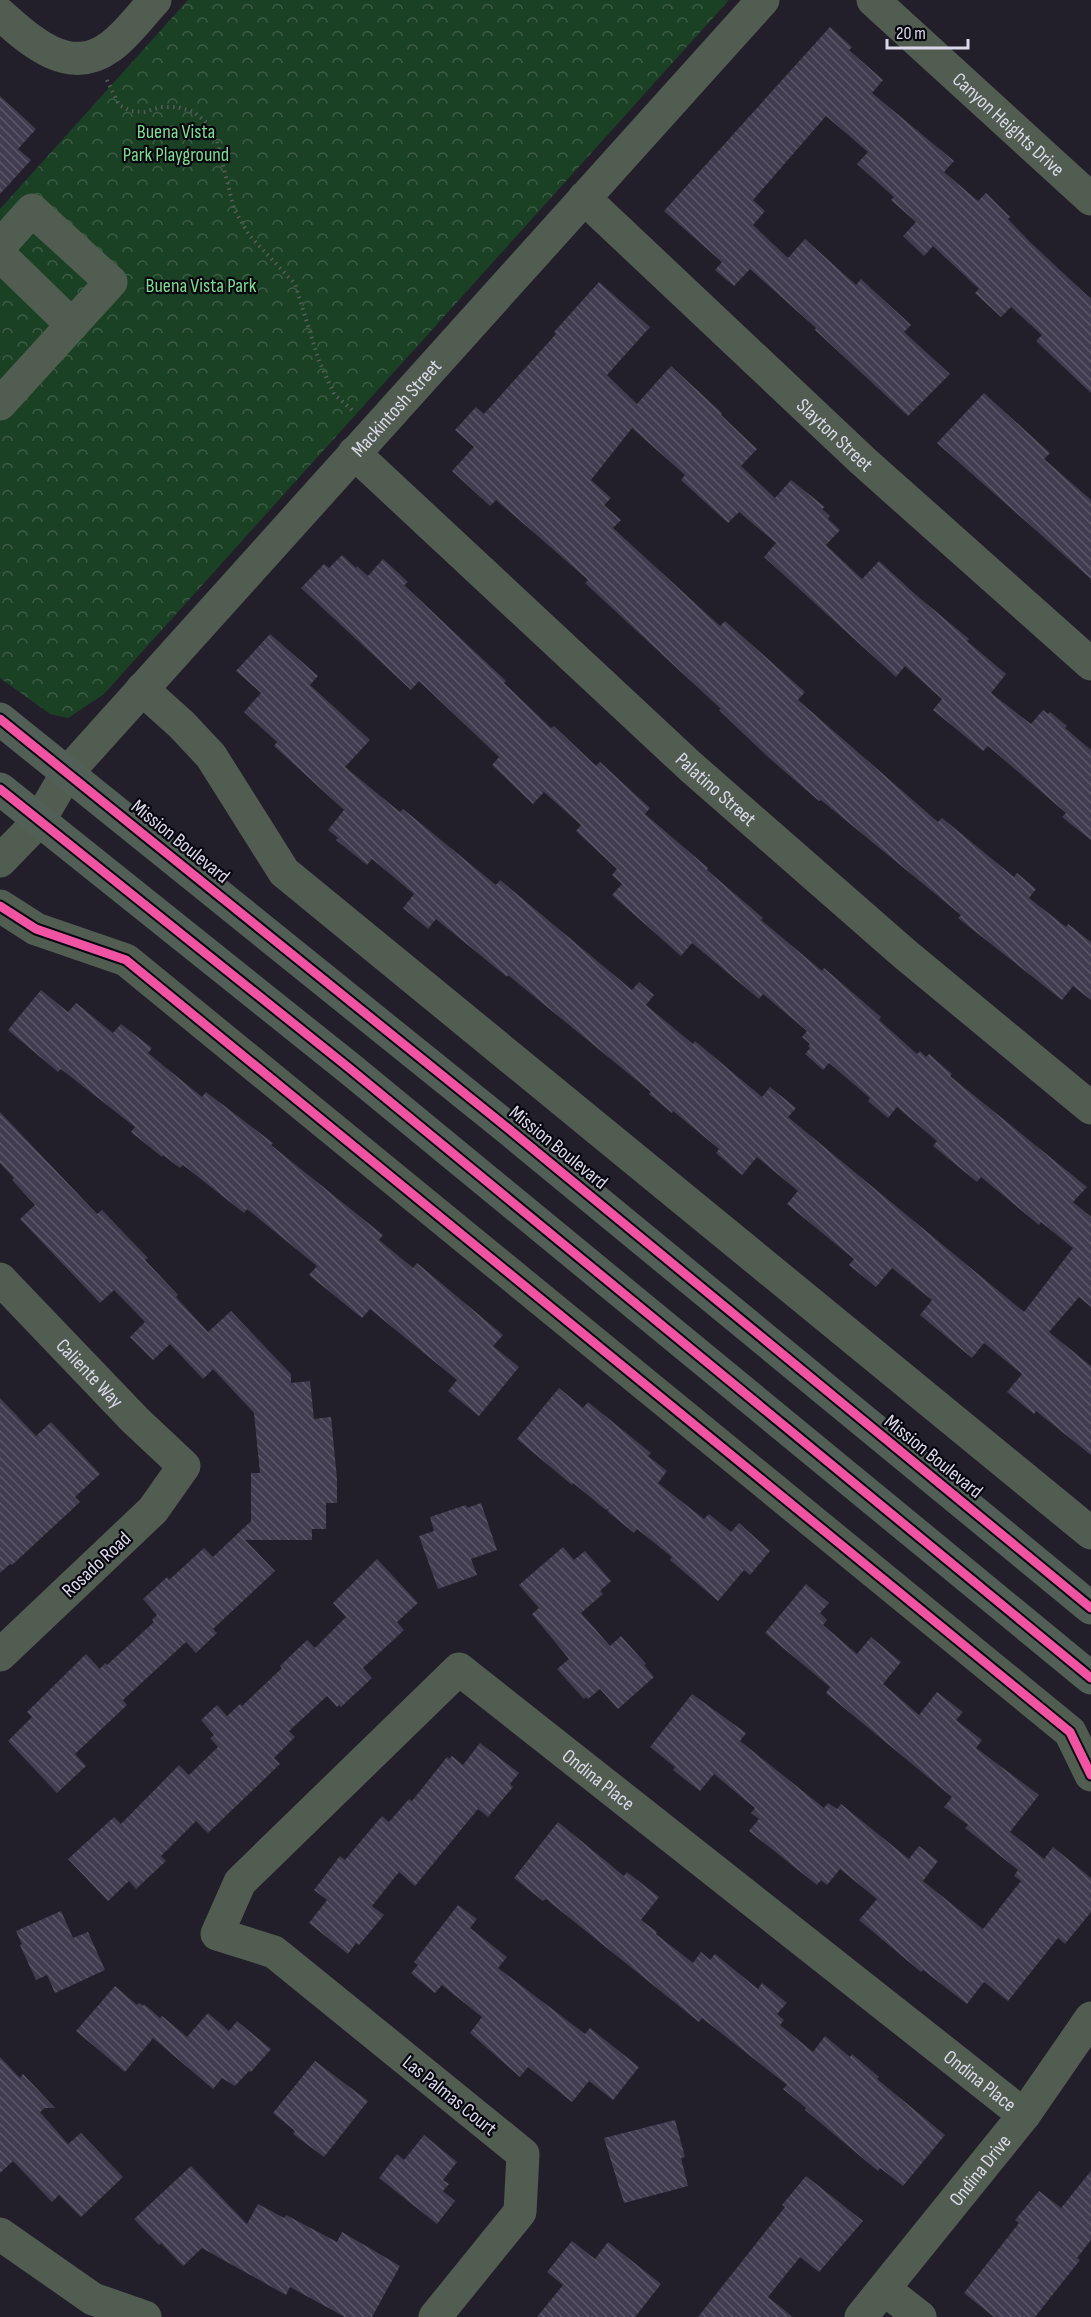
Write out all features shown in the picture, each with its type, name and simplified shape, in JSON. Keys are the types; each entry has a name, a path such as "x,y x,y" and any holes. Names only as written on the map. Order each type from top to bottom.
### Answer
{"main road":[{"name":"Mission Boulevard","path":"0,719 510,1130 1091,1608"},
{"path":"0,789 349,1068 1091,1678"}],"street":[{"path":"0,14 31,41 59,56 78,59 95,55 118,40 155,0"},
{"name":"Mackintosh Street","path":"0,861 39,821 67,773 763,0"},
{"name":"Canyon Heights Drive","path":"873,0 1091,199"},
{"name":"Slayton Street","path":"584,198 863,460 1091,664"},
{"path":"0,246 32,210 111,282 0,404"},
{"path":"0,255 72,325"},
{"name":"Palatino Street","path":"364,442 691,767 906,955 1091,1108"},
{"name":"Mission Boulevard","path":"142,689 182,725 211,756 284,872 1091,1533"},
{"path":"0,906 36,929 126,960 1070,1732 1091,1775"},
{"name":"Caliente Way","path":"0,1278 135,1420 184,1466"},
{"name":"Rosado Road","path":"0,1654 153,1510 184,1466"},
{"name":"Ondina Place","path":"217,1934 240,1882 459,1669 1024,2115"},
{"name":"Las Palmas Court","path":"217,1934 274,1952 523,2154 520,2212 435,2317"},
{"name":"Ondina Drive","path":"861,2317 1024,2115 1091,2018"},
{"path":"0,2234 93,2299 145,2317"},
{"path":"884,2289 920,2317"}],"path":[{"path":"95,55 119,105 131,111 144,112 161,108 177,108 194,112 208,124 217,141 234,209 249,235 295,284 319,360 334,394 364,442"}],"green space":[{"name":"Buena Vista Park","path":"188,0 729,0 104,694 68,718 50,714 0,678 0,209"}],"building":[{"path":"830,27 852,47 849,50 883,80 872,93 954,161 944,172 978,201 986,193 1010,217 1008,219 1030,242 1091,299 1091,393 1036,341 1042,335 1011,307 1001,317 975,293 979,289 933,246 924,256 903,236 916,222 891,200 894,197 857,164 868,152 826,116 753,200 765,211 753,225 788,258 805,239 856,285 861,279 911,325 904,332 950,374 908,416 750,269 734,286 715,270 722,262 664,211"},
{"path":"0,96 36,129 18,149 31,160 0,194"},
{"path":"599,282 650,327 607,375 637,404 671,366 757,449 741,466 775,498 791,480 825,507 822,509 830,516 828,519 840,530 826,545 862,579 879,561 1006,674 991,693 1031,724 1043,710 1048,714 1050,712 1091,750 1091,840 1062,817 1066,813 988,746 983,751 933,710 942,699 905,666 896,677 764,557 776,543 739,512 728,523 681,480 685,475 632,428 591,480 611,498 604,505 621,520 613,528 720,626 725,621 805,692 798,700 938,822 942,818 1014,877 1017,873 1036,889 1029,898 1066,927 1068,924 1091,942 1091,1000 1073,986 1062,1000 958,918 961,915 768,757 719,710 721,709 585,583 588,580 496,500 490,506 452,471 474,447 455,430 476,407 484,414"},
{"path":"984,393 1050,453 1044,459 1091,500 1091,579 937,443"},
{"path":"342,555 368,576 383,559 408,582 404,585 506,681 504,683 551,728 554,726 596,766 600,762 650,808 645,814 763,918 761,920 822,971 824,968 881,1017 879,1020 917,1054 920,1051 926,1057 929,1054 952,1074 950,1076 1087,1187 1073,1202 1091,1217 1091,1307 1079,1297 1049,1332 1091,1366 1091,1455 1036,1411 1034,1414 1007,1392 1022,1374 984,1343 972,1358 920,1315 932,1300 892,1268 876,1287 849,1265 854,1259 787,1204 798,1191 757,1157 742,1175 716,1153 719,1149 673,1111 672,1113 649,1094 651,1092 508,975 507,977 436,919 428,929 403,908 414,894 372,859 367,865 336,840 338,838 328,830 344,810 274,746 277,742 244,712 261,693 236,671 270,634 318,676 310,685 370,740 345,767 400,812 403,809 496,885 500,880 632,990 639,982 654,995 646,1005 693,1044 695,1041 762,1097 770,1087 796,1108 788,1117 1024,1312 1073,1248 1041,1222 1039,1225 981,1177 977,1182 933,1146 937,1141 897,1107 888,1118 868,1101 870,1098 829,1063 823,1070 805,1054 810,1044 802,1037 807,1031 763,994 759,999 692,943 681,956 612,895 622,884 612,875 617,869 576,831 581,825 544,792 533,804 492,765 499,757 419,681 411,690 301,588 324,564 329,568"},
{"path":"41,990 68,1012 76,1003 113,1033 121,1024 152,1048 148,1053 202,1097 206,1092 273,1143 271,1145 383,1235 379,1240 413,1268 417,1263 503,1335 493,1346 519,1367 479,1416 448,1391 457,1380 370,1309 362,1318 309,1275 317,1266 247,1209 244,1213 183,1165 180,1168 163,1155 162,1157 131,1132 135,1127 61,1069 58,1072 8,1030"},
{"path":"0,1112 97,1214 102,1210 148,1258 145,1260 208,1332 231,1311 291,1374 291,1383 310,1381 314,1419 331,1417 337,1479 337,1503 326,1503 326,1529 312,1529 312,1540 245,1540 275,1571 213,1629 217,1633 196,1653 186,1642 123,1700 127,1705 75,1754 86,1766 57,1793 8,1741 32,1717 27,1712 86,1654 100,1669 154,1622 152,1620 157,1615 143,1599 167,1577 169,1580 204,1548 213,1557 251,1521 251,1473 260,1473 254,1413 213,1369 203,1379 170,1344 153,1360 130,1337 145,1322 114,1290 100,1303 20,1219 35,1205 0,1163"},
{"path":"559,1388 583,1408 588,1402 651,1453 648,1456 667,1471 658,1483 704,1519 709,1514 731,1532 739,1523 770,1551 750,1575 744,1570 718,1601 670,1560 672,1557 637,1529 634,1533 607,1511 610,1508 606,1510 573,1483 572,1485 517,1439"},
{"path":"0,1398 36,1436 51,1422 100,1474 75,1497 80,1502 12,1565 10,1564 0,1573"},
{"path":"481,1503 497,1550 471,1559 477,1575 438,1589 419,1536 434,1531 430,1517 466,1505 467,1508"},
{"path":"563,1547 574,1560 585,1551 611,1581 600,1591 603,1594 581,1613 610,1646 621,1636 646,1664 644,1665 654,1677 618,1709 600,1689 588,1699 586,1697 584,1699 557,1669 569,1659 532,1614 539,1608 519,1585"},
{"path":"377,1559 418,1603 397,1622 404,1630 363,1668 372,1678 341,1707 339,1705 337,1707 327,1696 289,1731 295,1737 274,1758 280,1764 208,1833 196,1821 161,1856 166,1861 136,1889 129,1881 108,1901 68,1859 114,1817 121,1824 179,1765 189,1775 218,1747 210,1738 214,1735 201,1720 217,1705 227,1716 240,1704 242,1706 282,1668 280,1666 307,1640 315,1648 346,1617 333,1603"},
{"path":"806,1584 829,1603 820,1613 827,1620 823,1625 857,1654 871,1637 901,1662 883,1684 919,1715 937,1692 963,1712 956,1720 982,1740 976,1748 1039,1795 1010,1832 1044,1859 1053,1847 1091,1878 1091,1912 1065,1944 1058,1938 1008,2001 984,1982 967,2004 923,1970 921,1972 859,1920 877,1899 840,1869 827,1885 821,1880 817,1885 749,1831 759,1819 751,1813 755,1808 714,1774 700,1791 673,1770 675,1767 650,1747 692,1694 746,1733 740,1741 824,1808 828,1803 837,1809 841,1804 909,1859 919,1846 938,1861 923,1881 983,1929 1021,1881 1014,1876 1018,1870 965,1828 968,1825 944,1807 952,1797 826,1693 830,1687 765,1633"},
{"path":"480,1743 519,1773 510,1784 513,1787 488,1817 478,1809 415,1886 399,1872 372,1906 384,1915 359,1945 356,1943 348,1954 309,1923 327,1900 314,1890 340,1856 345,1860 382,1816 389,1822 409,1799 412,1801 447,1757 449,1759 452,1756 463,1765"},
{"path":"558,1822 624,1876 627,1872 659,1897 641,1920 657,1932 656,1934 693,1963 701,1952 710,1960 715,1954 758,1989 762,1983 787,2003 777,2014 784,2020 780,2025 813,2052 825,2036 850,2057 852,2054 879,2077 877,2079 945,2135 903,2186 880,2168 878,2171 805,2110 806,2108 783,2089 787,2085 702,2018 699,2022 546,1899 543,1901 514,1878"},
{"path":"458,1905 477,1919 470,1928 507,1957 498,1968 585,2034 590,2028 639,2067 613,2100 589,2081 572,2102 528,2067 520,2077 470,2033 482,2017 442,1985 435,1993 411,1973 418,1965 414,1962"},
{"path":"61,1911 73,1938 88,1932 105,1970 55,1993 47,1975 36,1980 16,1931"},
{"path":"115,1986 137,2005 139,2003 143,2006 144,2004 187,2037 208,2013 229,2031 237,2021 271,2049 235,2086 222,2078 213,2089 153,2038 125,2072 76,2031"},
{"path":"0,2057 20,2078 23,2074 55,2108 45,2108 40,2112 68,2144 81,2133 123,2177 81,2217 59,2195 52,2202 13,2161 0,2173"},
{"path":"315,2061 368,2101 324,2157 293,2134 295,2131 273,2113"},
{"path":"675,2120 685,2157 681,2158 688,2186 624,2203 604,2138"},
{"path":"424,2135 457,2162 443,2180 449,2184 443,2191 455,2201 437,2224 379,2178 397,2154 404,2160"},
{"path":"191,2166 247,2224 258,2204 284,2218 286,2215 337,2242 342,2232 400,2266 372,2317 345,2317 290,2287 286,2295 202,2248 183,2266 134,2219"},
{"path":"1091,2171 1091,2240 1077,2258 1080,2260 1035,2317 994,2317 964,2293 1019,2223 1015,2220 1039,2191 1061,2208"},
{"path":"806,2176 863,2221 819,2272 800,2257 768,2297 793,2317 698,2317 785,2207 782,2205"},
{"path":"572,2241 595,2259 608,2242 661,2284 635,2317 537,2317 563,2285 547,2272"}],"cycle path":[{"path":"0,719 510,1130 1091,1608"},
{"path":"0,789 349,1068 1091,1678"},
{"path":"0,906 36,929 126,960 1070,1732 1091,1775"}],"park label":[{"name":"Buena Vista Park Playground","path":"176,142"}]}
